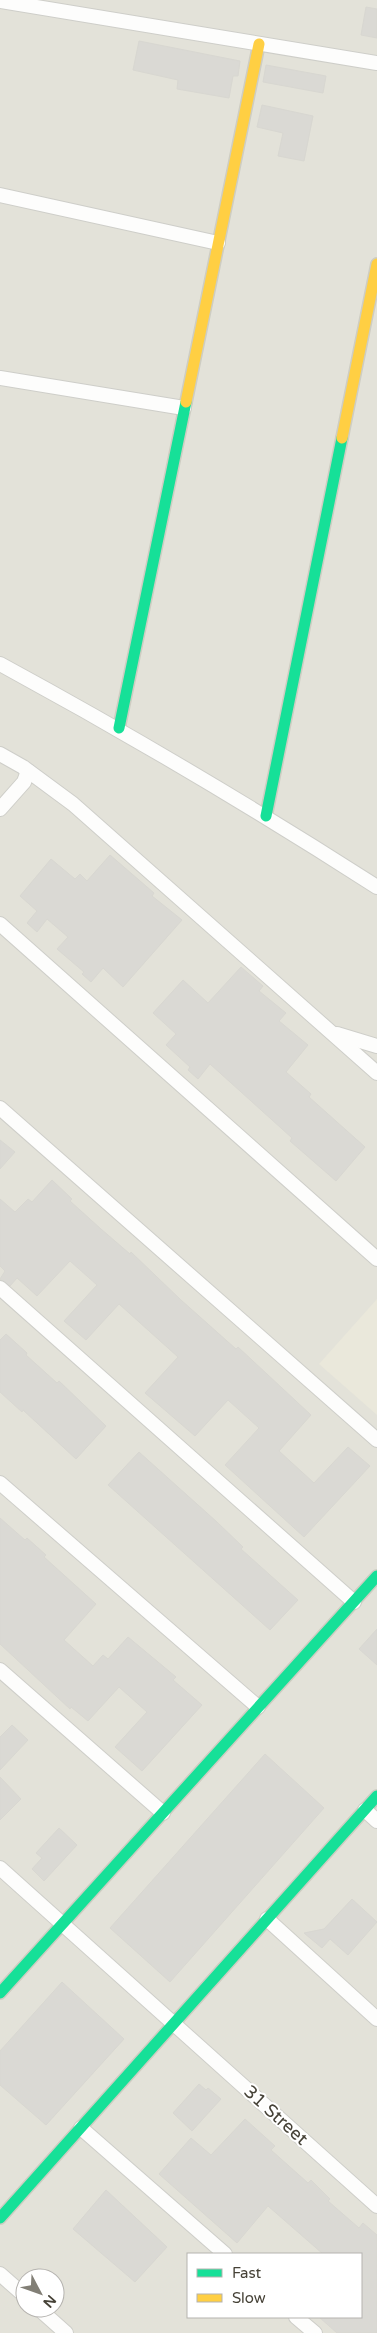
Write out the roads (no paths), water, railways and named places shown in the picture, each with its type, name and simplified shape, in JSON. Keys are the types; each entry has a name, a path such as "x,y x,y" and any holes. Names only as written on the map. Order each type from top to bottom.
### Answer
{"street":[{"path":"0,1 377,63"},
{"path":"119,728 259,44"},
{"path":"0,196 218,243"},
{"path":"266,816 377,264"},
{"path":"0,378 184,408"},
{"path":"0,664 119,728 266,816 377,887"},
{"path":"0,754 28,771 73,804 377,1073"},
{"path":"0,809 24,782 28,771"},
{"path":"0,924 377,1259"},
{"path":"331,1033 377,1046"},
{"path":"0,1108 377,1440"},
{"path":"0,1288 354,1602"},
{"path":"0,1483 258,1707"},
{"path":"0,1993 377,1576"},
{"path":"0,1670 163,1813"},
{"path":"0,2218 377,1796"},
{"path":"364,1810 377,1821"},
{"name":"31 Street","path":"0,1868 377,2206"},
{"path":"267,1919 377,2019"},
{"path":"81,2128 224,2253"},
{"path":"0,2274 15,2287"},
{"path":"49,2318 66,2333"},
{"path":"297,2318 315,2333"}]}
